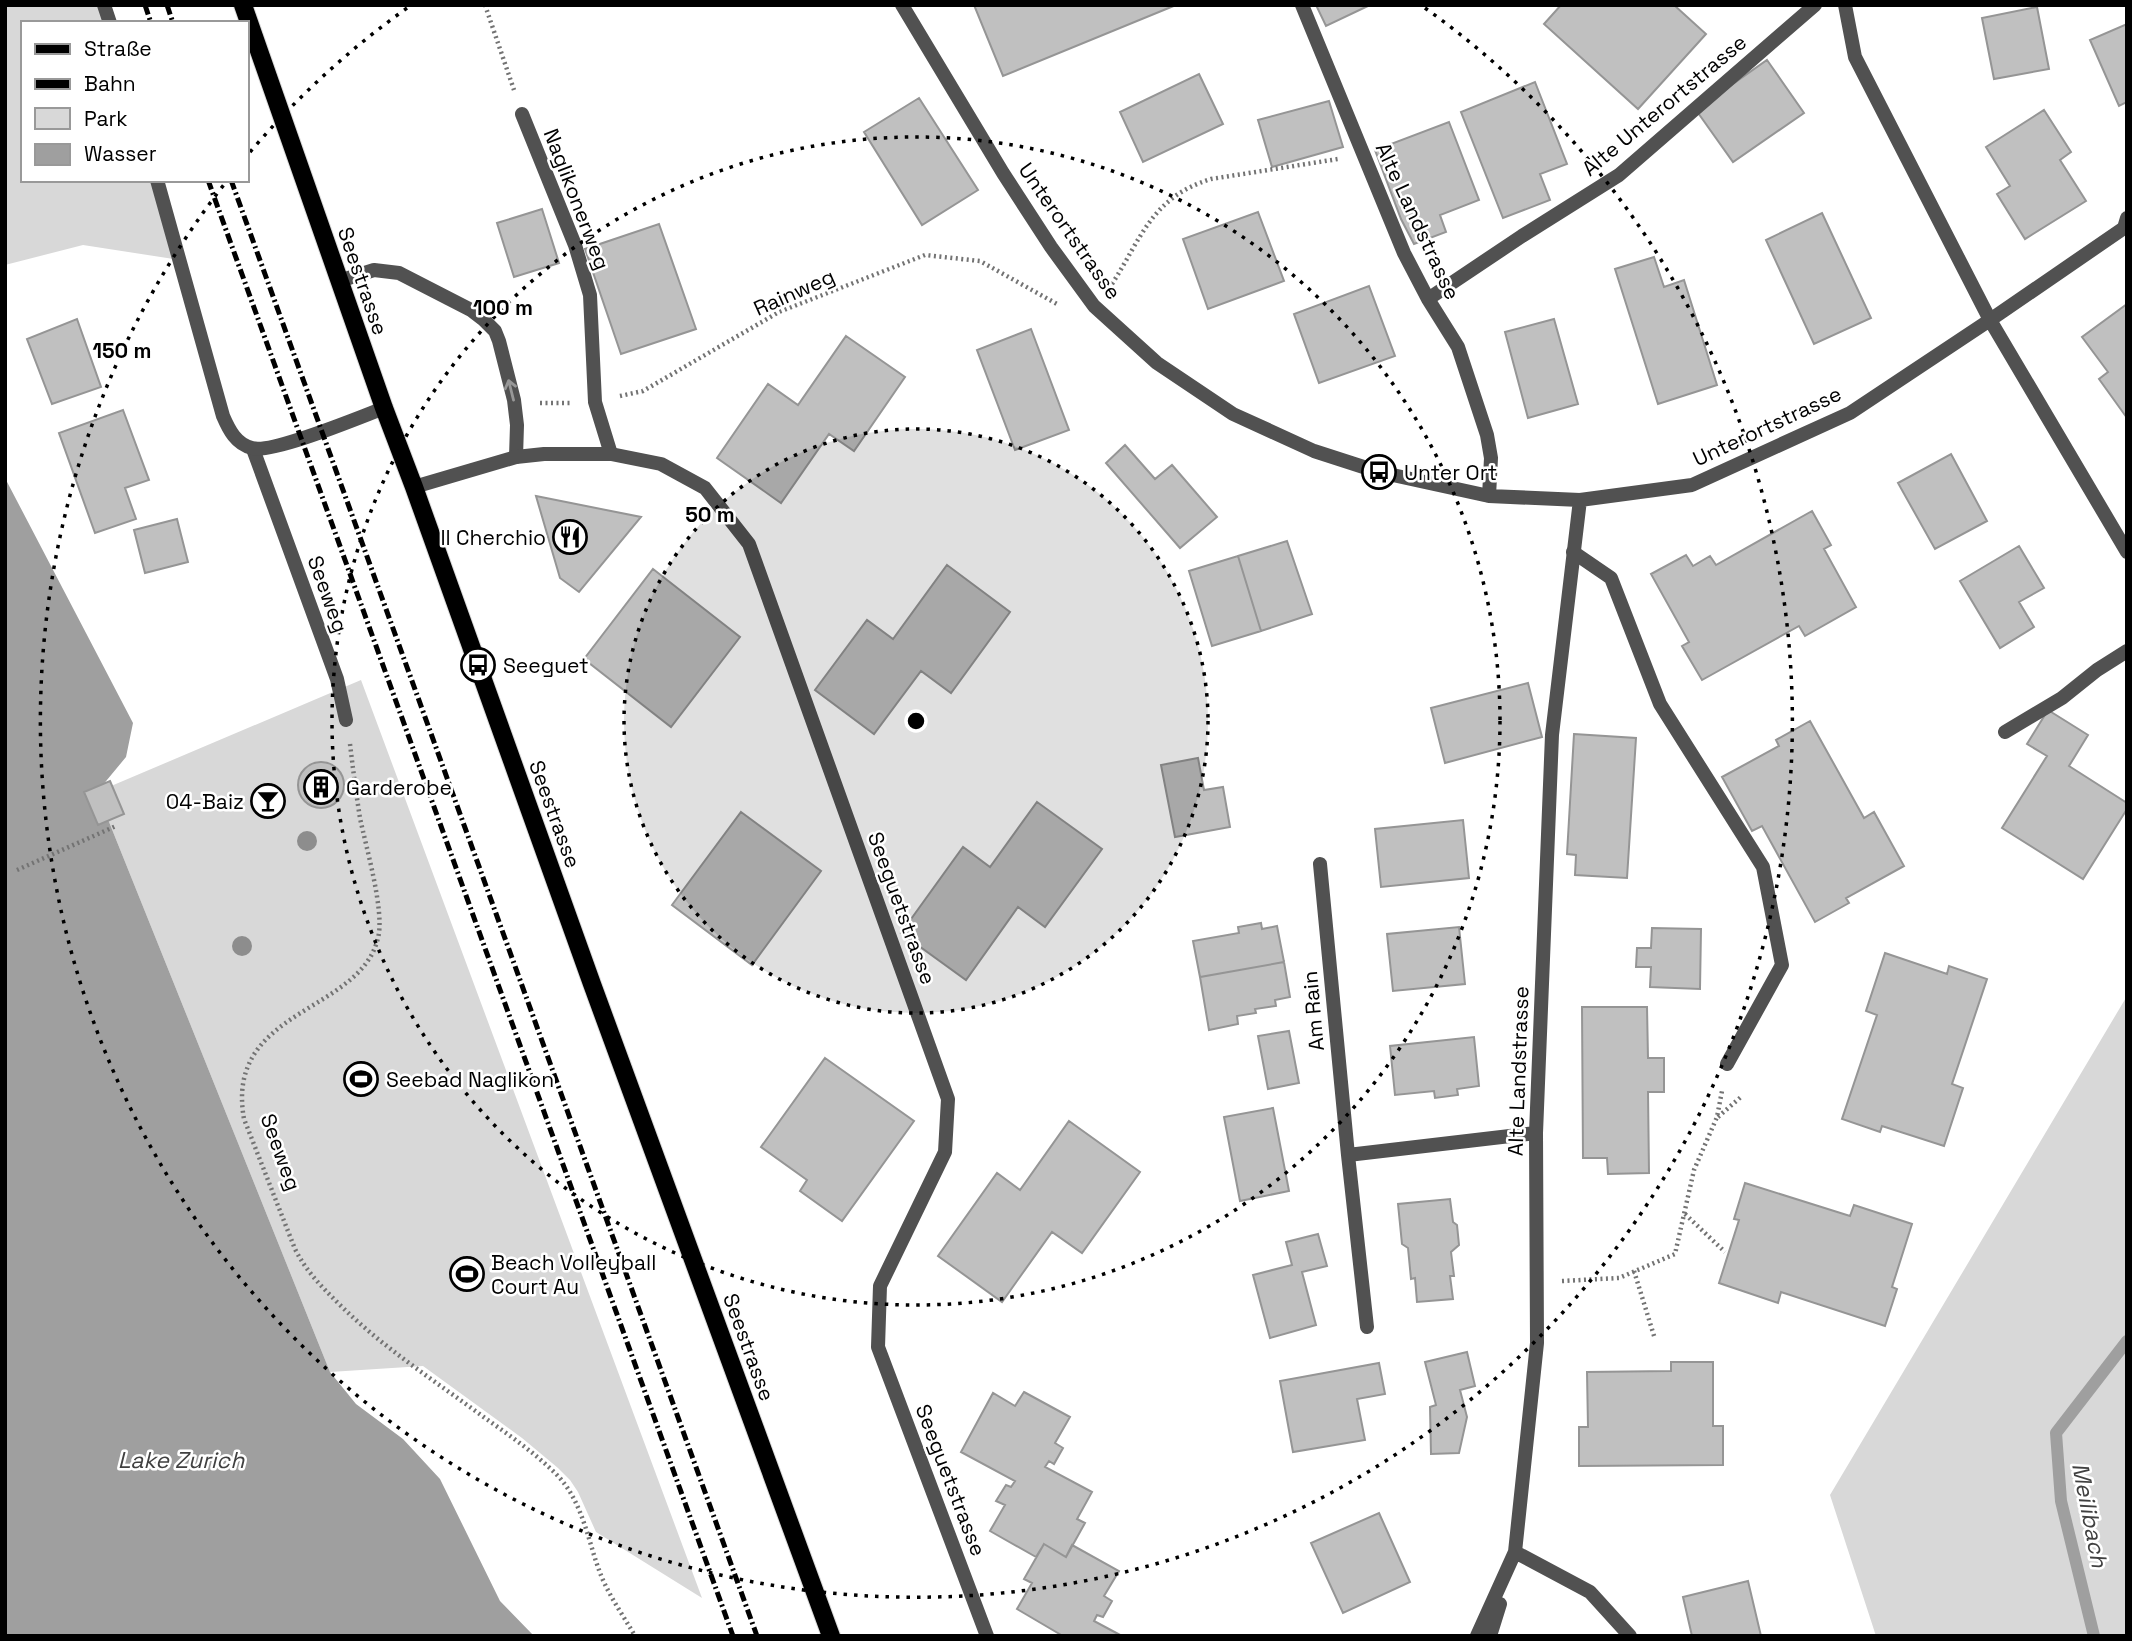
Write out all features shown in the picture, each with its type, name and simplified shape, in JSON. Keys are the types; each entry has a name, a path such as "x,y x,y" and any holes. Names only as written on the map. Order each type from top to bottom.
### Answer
{"main road":[{"name":"Seestrasse","path":"243,5 384,408 831,1636"}],"street":[{"name":"Unterortstrasse","path":"902,5 1051,247 1094,306 1157,363 1233,414 1314,451 1379,472 1489,496 1580,500 1692,485 1850,412 2124,228 2127,218"},
{"name":"Alte Landstrasse","path":"1302,5 1404,253 1428,299 1458,347 1487,435 1491,458 1489,496"},
{"name":"Alte Unterortstrasse","path":"1428,299 1619,175 1815,5"},
{"path":"1845,5 1855,57 1990,320 2127,552"},
{"name":"Naglikonerweg","path":"522,114 575,245 590,295 595,402 611,454"},
{"name":"Seeweg","path":"159,182 223,416 230,432 238,441 253,449 337,680 346,720"},
{"path":"339,281 374,271 399,273 471,310 495,331 515,405 516,457"},
{"path":"253,449 277,447 384,408"},
{"name":"Seeguetstrasse","path":"414,487 516,457 544,454 611,454 662,464 705,488 749,544 948,1099 945,1153 880,1286 878,1347 988,1636"},
{"name":"Alte Landstrasse","path":"1477,1636 1515,1552 1537,1343 1536,1133 1552,735 1580,500"},
{"path":"1573,552 1611,578 1660,704 1763,867 1782,965 1727,1064"},
{"path":"2005,732 2062,698 2097,670 2127,651"},
{"name":"Am Rain","path":"1320,864 1367,1327"},
{"path":"1348,1155 1536,1133"},
{"path":"1490,1636 1515,1552 1590,1592 1630,1636"}],"path":[{"name":"Naglikonerweg","path":"485,5 522,114"},
{"path":"1109,289 1142,231 1167,200 1196,183 1363,155"},
{"name":"Rainweg","path":"515,405 595,402 643,391 779,312 925,255 980,261 1059,305"},
{"name":"Seeweg","path":"346,720 360,815 380,917 379,937 373,953 348,981 279,1026 255,1054 242,1090 244,1119 302,1264 352,1317 555,1473 572,1494 589,1535 602,1578 635,1636"},
{"path":"17,870 116,826"},
{"path":"1537,1283 1619,1278 1675,1254 1694,1170 1717,1117 1727,1064"},
{"path":"1717,1117 1742,1096"},
{"path":"1684,1214 1725,1252"},
{"path":"1634,1271 1655,1339"}],"green space":[{"path":"5,5 104,5 109,21 21,21 21,182 158,182 180,260 83,245 5,265"},
{"name":"Seebad Naglikon","path":"361,680 702,1598 596,1532 578,1492 558,1468 522,1438 423,1366 330,1372 97,792"},
{"path":"2127,996 2127,1636 1876,1636 1830,1495"}],"water":[{"name":"Lake Zurich","path":"5,478 133,723 126,757 97,792 330,1372 356,1404 403,1439 440,1479 500,1601 534,1636 5,1636"}],"building":[{"path":"974,5 1176,5 1003,76"},
{"path":"1316,5 1370,5 1326,26"},
{"path":"1561,5 1674,5 1706,34 1638,109 1544,24"},
{"path":"2037,7 2049,69 1994,79 1982,18"},
{"path":"2127,24 2127,102 2119,106 2090,40"},
{"path":"1767,60 1804,113 1733,162 1696,110"},
{"path":"1199,74 1223,124 1143,162 1120,112"},
{"path":"1535,82 1567,164 1540,174 1550,200 1503,218 1461,112"},
{"path":"919,98 978,190 922,225 864,132"},
{"path":"1329,101 1343,147 1272,167 1258,120"},
{"path":"2044,110 2071,152 2060,160 2086,201 2025,239 1997,194 2010,186 1986,147"},
{"path":"1449,122 1479,200 1440,215 1446,232 1414,244 1401,219 1375,150"},
{"path":"542,209 559,263 514,277 497,223"},
{"path":"1258,212 1284,281 1208,309 1183,239"},
{"path":"1822,213 1871,318 1814,344 1766,240"},
{"path":"659,224 696,329 621,354 585,249"},
{"path":"1654,257 1664,287 1684,280 1717,385 1658,404 1615,269"},
{"path":"1369,286 1395,356 1319,383 1294,314"},
{"path":"2127,304 2127,418 2099,379 2108,372 2082,337"},
{"path":"77,319 101,387 52,404 27,339"},
{"path":"1554,319 1578,404 1528,418 1505,332"},
{"path":"1031,329 1069,430 1015,450 977,350"},
{"path":"846,336 905,377 854,451 829,434 781,503 717,458 768,384 798,405"},
{"path":"123,410 149,480 125,488 136,519 95,533 59,433"},
{"path":"1125,445 1155,479 1172,465 1217,517 1180,548 1106,463"},
{"path":"1951,454 1987,521 1935,549 1898,483"},
{"path":"536,496 641,517 579,592 560,578"},
{"path":"1812,511 1831,545 1824,549 1856,607 1805,636 1799,626 1702,680 1682,646 1689,642 1651,574 1686,555 1693,566 1710,556 1716,565"},
{"path":"177,519 188,562 145,573 134,530"},
{"path":"1287,541 1312,614 1261,631 1238,556"},
{"path":"2019,546 2044,588 2019,602 2034,627 2000,648 1960,581"},
{"path":"1238,556 1261,631 1212,646 1189,571"},
{"path":"947,565 1010,612 951,693 921,671 874,734 815,690 867,620 893,639"},
{"path":"653,569 740,637 671,727 584,659"},
{"path":"1528,683 1542,737 1445,763 1431,708"},
{"path":"2048,710 2088,735 2069,766 2127,803 2127,809 2083,879 2002,828 2047,756 2027,744"},
{"path":"1810,721 1864,818 1874,812 1904,866 1846,898 1849,903 1815,922 1762,826 1752,831 1722,777 1779,746 1776,740"},
{"path":"1574,734 1636,738 1627,878 1575,875 1576,855 1567,854"},
{"path":"1198,758 1204,790 1223,787 1230,827 1175,837 1161,765"},
{"name":"Garderobe","path":"321,762 337,769 344,785 337,801 321,808 305,801 298,785 305,769"},
{"path":"110,781 124,814 98,825 84,792"},
{"path":"1037,802 1102,849 1045,927 1018,907 966,980 901,933 963,847 990,867"},
{"path":"741,812 821,871 752,965 672,905"},
{"path":"1463,820 1469,878 1381,887 1375,829"},
{"path":"1261,923 1262,929 1277,926 1284,962 1200,977 1193,941 1239,933 1238,927"},
{"path":"1459,927 1465,984 1393,991 1387,934"},
{"path":"1652,928 1701,929 1700,989 1650,987 1651,967 1636,967 1637,948 1651,948"},
{"path":"1885,953 1947,974 1949,966 1987,979 1952,1084 1963,1088 1944,1146 1882,1126 1880,1132 1842,1119 1877,1015 1866,1011"},
{"path":"1284,962 1290,997 1275,1000 1276,1006 1255,1009 1256,1013 1237,1016 1238,1024 1209,1030 1200,977"},
{"path":"1582,1007 1647,1007 1648,1058 1664,1058 1664,1092 1648,1092 1649,1173 1608,1174 1607,1158 1583,1158"},
{"path":"1289,1031 1299,1083 1268,1089 1258,1036"},
{"path":"1474,1037 1479,1086 1457,1089 1458,1095 1435,1098 1434,1091 1395,1095 1390,1046"},
{"path":"825,1058 914,1121 842,1221 800,1191 807,1180 761,1147"},
{"path":"1273,1108 1289,1191 1240,1201 1224,1117"},
{"path":"1069,1121 1140,1172 1082,1253 1052,1232 1002,1302 938,1256 997,1173 1020,1190"},
{"path":"1745,1183 1850,1216 1854,1205 1912,1224 1892,1287 1897,1289 1885,1326 1781,1292 1778,1303 1719,1283 1739,1220 1734,1219"},
{"path":"1450,1199 1459,1245 1451,1252 1453,1299 1417,1302 1415,1278 1411,1279 1408,1248 1402,1244 1398,1204"},
{"path":"1318,1234 1327,1266 1302,1272 1316,1325 1270,1338 1253,1275 1292,1265 1286,1242"},
{"path":"1467,1352 1475,1386 1460,1390 1467,1417 1459,1453 1431,1454 1430,1407 1436,1405 1425,1362"},
{"path":"1671,1362 1713,1362 1713,1426 1723,1426 1723,1465 1579,1466 1579,1427 1588,1427 1587,1372 1671,1371"},
{"path":"1379,1363 1385,1394 1357,1399 1365,1440 1293,1452 1280,1381"},
{"path":"1024,1392 1070,1417 1055,1443 1063,1448 1054,1464 1049,1461 1045,1467 1092,1492 1077,1519 1085,1523 1066,1557 1044,1544 1036,1557 990,1531 1005,1505 996,1501 1006,1485 1011,1487 1015,1481 961,1452 993,1393 1015,1406"},
{"path":"1379,1513 1410,1582 1343,1613 1311,1543"},
{"path":"1044,1544 1066,1557 1072,1545 1119,1571 1104,1596 1112,1601 1103,1617 1097,1615 1094,1621 1122,1636 1063,1636 1017,1609 1032,1583 1024,1579"},
{"path":"1748,1581 1761,1636 1692,1636 1683,1597"}],"waterway":[{"name":"Meilibach","path":"2094,1636 2061,1501 2056,1433 2127,1341"}],"railway":[{"path":"145,5 150,21"},
{"path":"167,5 172,21"},
{"path":"209,182 733,1636"},
{"path":"232,182 757,1636"}],"place":[{"name":"Unter Ort","path":"1379,472"},
{"name":"Il Cherchio","path":"570,537"},
{"name":"Seeguet","path":"478,665"},
{"name":"Garderobe","path":"321,787"},
{"name":"04-Baiz","path":"268,801"},
{"name":"Seebad Naglikon","path":"361,1079"},
{"name":"Beach Volleyball Court Au","path":"467,1274"}]}
